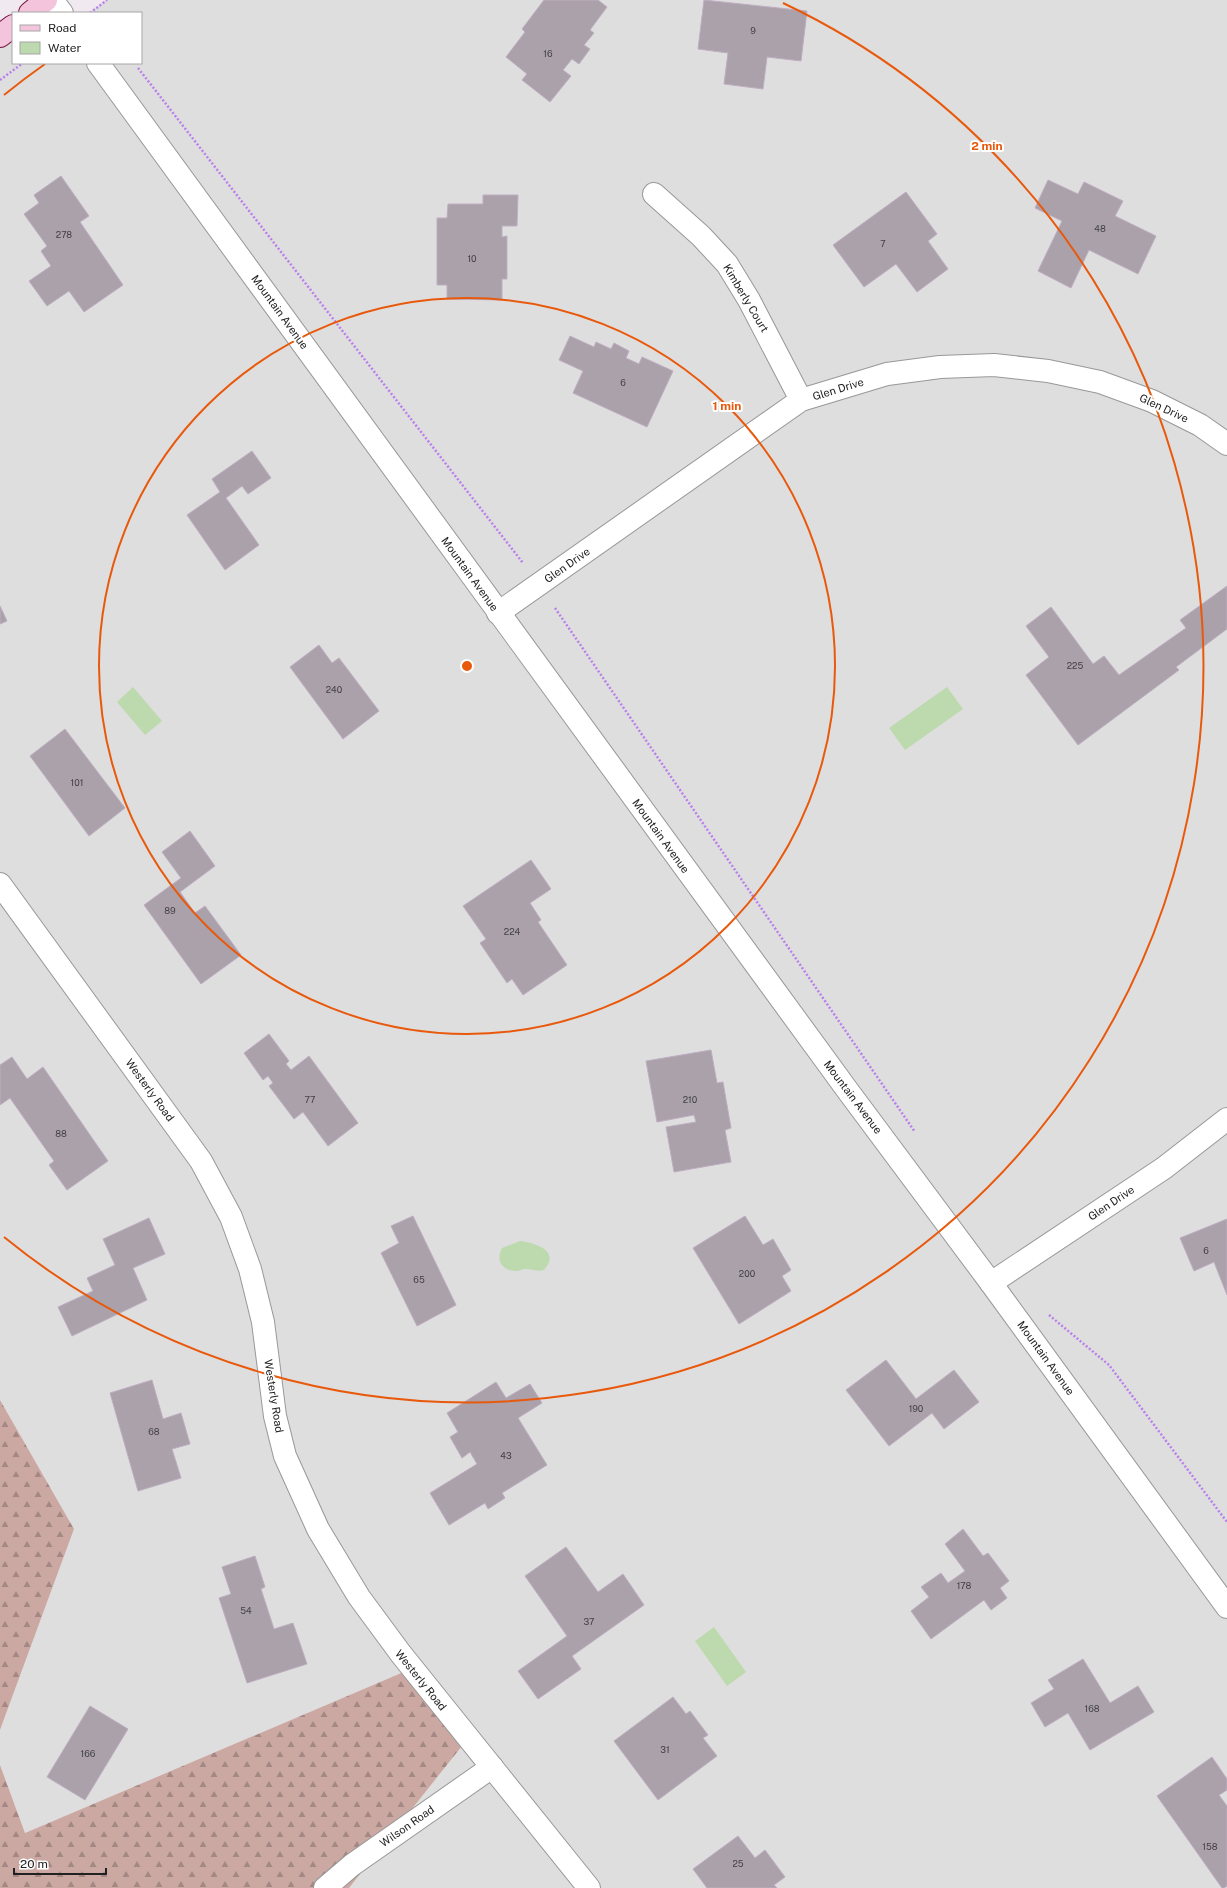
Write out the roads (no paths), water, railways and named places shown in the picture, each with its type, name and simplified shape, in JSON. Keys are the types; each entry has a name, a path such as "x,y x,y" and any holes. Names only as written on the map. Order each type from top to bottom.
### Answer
{"street":[{"path":"31,12 46,0"},
{"path":"52,0 61,12"},
{"path":"0,36 12,27"},
{"name":"Mountain Avenue","path":"99,64 498,613 848,1091 991,1283 1227,1607"},
{"name":"Kimberly Court","path":"654,194 701,236 727,264 749,300 801,400"},
{"name":"Glen Drive","path":"498,613 801,400 887,374 940,366 994,365 1048,371 1100,382 1152,401 1200,425 1227,444"},
{"name":"Westerly Road","path":"0,884 201,1161 231,1217 250,1268 263,1322 275,1416 285,1456 318,1529 359,1597 396,1648 588,1888"},
{"name":"Glen Drive","path":"991,1283 1164,1168 1227,1119"},
{"name":"Wilson Road","path":"325,1888 352,1865 492,1767"}],"water":[{"path":"133,687 162,721 145,735 117,702"},
{"path":"947,687 963,709 905,750 889,728"},
{"path":"520,1241 539,1246 548,1253 550,1258 549,1263 544,1270 539,1271 525,1269 511,1271 504,1267 499,1257 502,1248"},
{"path":"714,1627 746,1672 727,1686 695,1641"}]}
